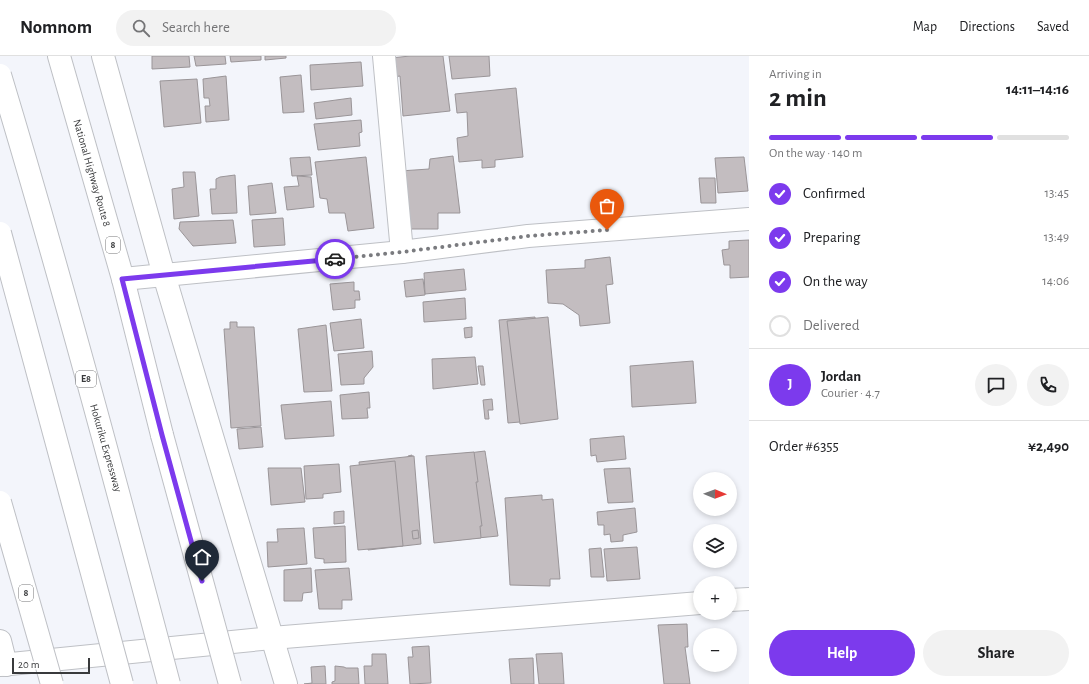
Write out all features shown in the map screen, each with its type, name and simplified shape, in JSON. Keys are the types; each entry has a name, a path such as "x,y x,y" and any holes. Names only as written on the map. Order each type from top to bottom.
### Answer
{"main road":[{"name":"National Highway Route 8","path":"59,56 122,279 162,435 230,684"},
{"path":"103,56 164,275 286,684"},
{"path":"384,56 402,252"},
{"name":"Hokuriku Expressway","path":"0,75 26,162 118,492 169,684"},
{"path":"122,279 402,252 528,236 749,219"},
{"path":"0,233 122,684"},
{"name":"8","path":"0,502 52,684"},
{"path":"737,600 749,599"},
{"path":"0,641 3,665 272,638 693,604"}],"building":[{"path":"152,56 189,56 190,67 152,69"},
{"path":"194,56 225,56 226,64 196,66"},
{"path":"230,56 261,56 261,60 231,62"},
{"path":"265,56 286,56 286,58 265,60"},
{"path":"410,56 443,56 450,111 403,116 400,76 393,77 391,58"},
{"path":"449,56 489,56 490,76 452,79"},
{"path":"361,62 363,86 311,90 310,65"},
{"path":"301,75 304,112 283,113 280,77"},
{"path":"226,76 229,120 206,122 205,106 210,106 209,98 204,98 203,79"},
{"path":"197,79 201,123 164,127 160,81"},
{"path":"516,88 523,157 495,160 495,167 482,168 482,160 459,162 457,138 468,136 467,112 457,113 455,94"},
{"path":"351,98 352,115 316,119 314,103"},
{"path":"361,120 362,132 359,133 360,146 318,150 314,124"},
{"path":"453,156 460,213 438,213 438,229 405,229 400,171 429,169 430,159"},
{"path":"310,157 312,175 292,176 290,158"},
{"path":"366,157 374,228 348,231 345,213 329,213 327,199 320,198 315,162"},
{"path":"744,157 748,191 718,193 715,158"},
{"path":"183,172 195,172 199,216 174,219 172,189 184,187"},
{"path":"235,175 237,213 212,214 210,189 216,189 216,179"},
{"path":"297,176 311,177 314,207 287,210 284,187 299,186"},
{"path":"699,178 715,178 716,203 701,203"},
{"path":"272,183 276,213 250,215 248,186"},
{"path":"283,218 285,245 254,247 252,220"},
{"path":"233,220 236,243 193,246 179,229 180,222"},
{"path":"749,240 749,277 730,278 730,265 724,265 722,250 729,249 729,241"},
{"path":"610,257 613,284 606,285 610,323 580,326 579,315 563,304 548,303 546,270 585,268 585,260"},
{"path":"464,269 466,290 425,294 424,273"},
{"path":"423,279 425,295 406,297 404,281"},
{"path":"354,282 354,291 359,291 360,300 355,300 355,308 333,310 330,284"},
{"path":"465,298 466,319 424,322 423,302"},
{"path":"535,317 544,420 508,423 499,320"},
{"path":"548,317 558,419 520,424 507,321"},
{"path":"361,319 364,348 334,351 330,323"},
{"path":"230,322 237,322 237,327 254,327 261,426 231,428 224,329 230,329"},
{"path":"326,325 332,391 304,392 298,329"},
{"path":"472,327 472,337 465,338 464,328"},
{"path":"372,351 373,367 364,378 364,384 341,385 338,354"},
{"path":"475,357 478,384 433,389 432,359"},
{"path":"693,361 696,403 632,407 630,366"},
{"path":"478,366 483,366 485,385 481,385"},
{"path":"369,392 370,408 367,408 368,418 342,419 340,395"},
{"path":"492,399 493,410 488,410 489,419 485,419 483,400"},
{"path":"331,401 334,436 285,439 281,405"},
{"path":"261,427 263,447 239,449 237,429"},
{"path":"624,436 626,459 597,462 596,455 591,456 590,439"},
{"path":"485,451 498,536 447,541 436,457"},
{"path":"474,452 478,482 476,482 482,526 480,526 481,538 434,543 426,456"},
{"path":"412,455 415,479 410,480 408,456"},
{"path":"414,456 421,544 368,550 359,462"},
{"path":"395,461 403,546 358,550 350,466"},
{"path":"339,464 341,492 323,494 323,498 306,499 304,466"},
{"path":"268,468 301,468 305,502 271,505"},
{"path":"630,468 633,502 608,503 604,469"},
{"path":"542,495 542,500 553,499 560,579 550,579 550,586 510,585 505,498"},
{"path":"635,508 637,532 623,535 623,541 611,542 610,534 604,535 604,525 598,525 597,512"},
{"path":"344,511 344,523 334,524 334,512"},
{"path":"345,526 346,562 324,563 324,559 315,558 313,528"},
{"path":"304,528 307,564 268,567 267,542 278,542 277,529"},
{"path":"418,530 419,538 413,539 412,531"},
{"path":"637,547 640,579 607,581 604,549"},
{"path":"601,548 604,577 591,577 589,549"},
{"path":"311,568 312,592 303,593 302,601 284,601 284,570"},
{"path":"349,568 352,600 342,600 342,609 319,609 315,570"},
{"path":"687,624 688,647 685,647 690,684 664,684 658,625"},
{"path":"429,646 431,683 410,684 408,657 413,657 412,647"},
{"path":"562,653 564,684 539,684 536,654"},
{"path":"372,654 386,654 388,684 365,684 364,666 372,666"},
{"path":"533,658 534,684 511,684 509,659"},
{"path":"325,666 326,684 304,684 312,683 311,667"},
{"path":"335,666 358,668 359,684 332,684 332,682 335,681"}],"way so far":[{"path":"335,259 528,236 607,230"}],"route":[{"path":"202,581 162,435 122,279 335,259"}]}
